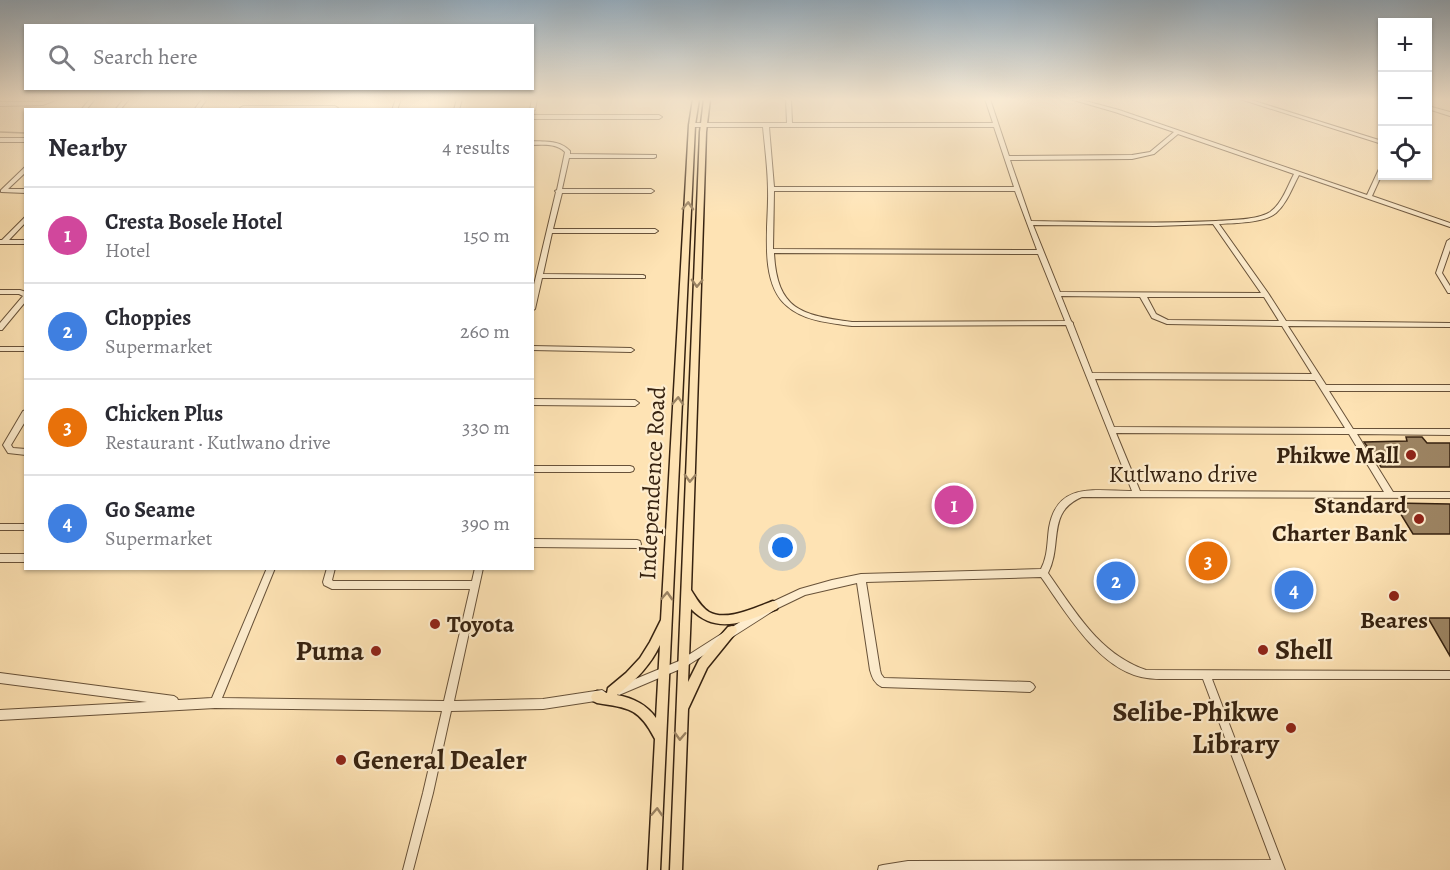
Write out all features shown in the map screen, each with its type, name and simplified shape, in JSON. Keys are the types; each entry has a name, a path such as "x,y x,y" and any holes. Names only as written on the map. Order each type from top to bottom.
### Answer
{"main road":[{"name":"Independence Road","path":"654,870 691,140"},
{"name":"Independence Road","path":"676,870 703,140"},
{"path":"686,590 699,612 717,621 730,621 773,606"},
{"path":"612,692 645,663 654,650 666,618"},
{"path":"681,711 703,664 732,631"},
{"path":"597,697 628,703 640,708 652,719 661,739"}],"street":[{"path":"0,140 24,140"},
{"path":"767,140 773,270 781,298 805,314 827,321 880,325 1070,323"},
{"path":"1000,140 1029,223 1137,494"},
{"path":"1006,158 1132,157 1152,153 1168,140"},
{"path":"1203,140 1450,225"},
{"path":"534,143 564,147 568,152 534,301"},
{"path":"567,156 654,156"},
{"path":"2,191 24,170"},
{"path":"1029,223 1215,223 1250,220 1271,214 1298,172"},
{"path":"1369,197 1378,179"},
{"path":"771,189 1017,189"},
{"path":"2,191 24,191"},
{"path":"558,192 651,191"},
{"path":"2,242 24,220"},
{"path":"1215,223 1266,295 1390,494"},
{"path":"549,231 655,231"},
{"path":"1450,241 1439,273 1450,291"},
{"path":"2,242 24,242"},
{"path":"771,251 1041,252"},
{"path":"540,276 643,277"},
{"path":"0,292 20,292 24,295"},
{"path":"1057,294 1266,295"},
{"path":"1142,294 1154,316 1164,322 1450,325"},
{"path":"0,328 24,298"},
{"path":"534,348 631,350"},
{"path":"0,349 24,349"},
{"path":"1091,376 1317,377"},
{"path":"1324,388 1450,388"},
{"path":"534,402 635,403"},
{"path":"24,416 7,445 11,451 24,452"},
{"path":"1112,430 1450,432"},
{"path":"534,469 630,469"},
{"name":"Kutlwano drive","path":"1043,573 1047,566 1056,518 1067,500 1085,494 1450,495"},
{"path":"0,527 24,527"},
{"path":"534,543 637,544"},
{"path":"0,558 24,558"},
{"path":"215,704 270,570"},
{"path":"330,570 327,582 332,585 475,585"},
{"path":"408,870 479,570"},
{"path":"0,715 187,704 448,706 543,704 597,697 664,673 682,664 773,606 804,592 861,578 1043,573 1098,646 1119,664 1146,675 1450,675"},
{"path":"861,578 875,670 882,682 1030,687"},
{"path":"883,870 908,866 1279,867 1206,674"},
{"path":"0,678 124,693 187,704"}],"building":[{"name":"Phikwe Mall","path":"1406,437 1422,437 1427,443 1450,443 1450,467 1381,467 1364,442 1407,441"},
{"name":"Standard Charter Bank","path":"1394,503 1450,504 1450,534 1413,534"},
{"path":"1428,618 1450,618 1450,656"}],"place":[{"name":"Phikwe Mall","path":"1411,455"},
{"name":"Cresta Bosele Hotel","path":"954,505"},
{"name":"Standard Charter Bank","path":"1419,519"},
{"name":"Chicken Plus","path":"1208,561"},
{"name":"Choppies","path":"1116,581"},
{"name":"Go Seame","path":"1294,590"},
{"name":"Beares","path":"1394,596"},
{"name":"Toyota","path":"435,624"},
{"name":"Shell","path":"1263,650"},
{"name":"Puma","path":"376,651"},
{"name":"Selibe-Phikwe Library","path":"1291,728"},
{"name":"General Dealer","path":"341,760"}]}
